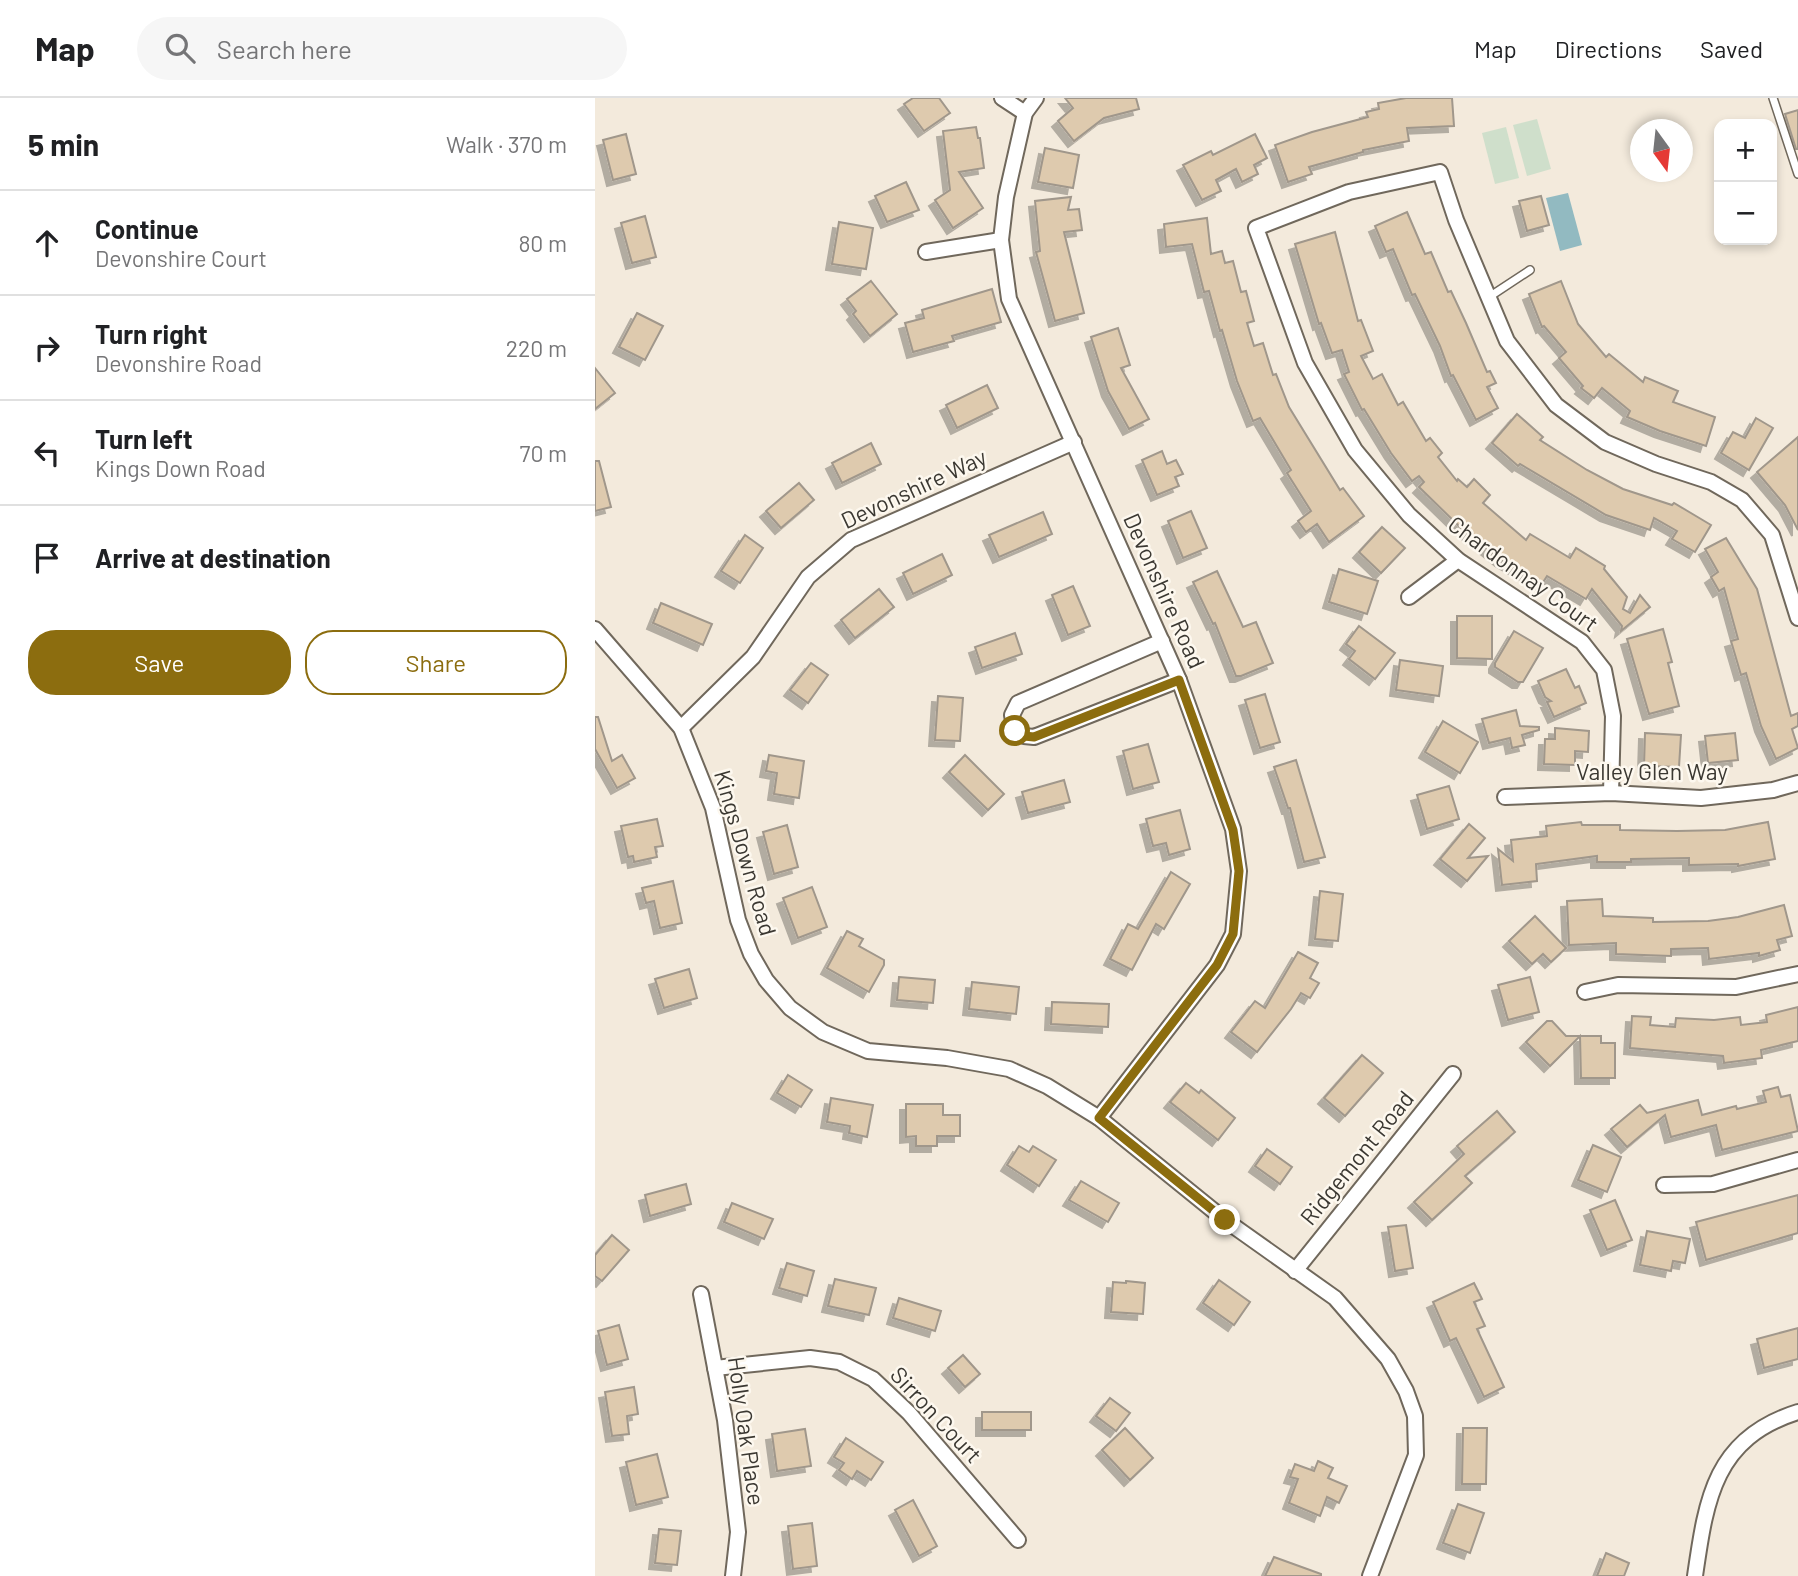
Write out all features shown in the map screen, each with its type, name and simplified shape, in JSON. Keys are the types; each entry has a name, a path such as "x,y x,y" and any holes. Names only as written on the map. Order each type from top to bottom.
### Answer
{"street":[{"path":"1002,98 1025,113"},
{"name":"Devonshire Road","path":"1037,98 1025,113 1006,197 1001,240 1009,299 1179,680 1233,830 1239,871 1233,934 1217,965 1099,1118"},
{"name":"Chardonnay Court","path":"1611,793 1613,716 1604,670 1582,642 1458,560 1409,514 1355,450 1305,363 1256,228 1349,192 1440,172 1456,220 1507,341 1556,405 1605,442 1656,464 1711,481 1742,500 1772,534 1798,618"},
{"path":"926,252 1001,240"},
{"name":"Devonshire Way","path":"681,728 753,657 808,577 851,540 1074,443"},
{"path":"1409,597 1458,560"},
{"name":"Kings Down Road","path":"595,629 681,728 713,808 738,920 751,954 766,980 790,1008 823,1032 868,1051 947,1058 1009,1069 1047,1086 1099,1118 1225,1220 1335,1298 1388,1359 1406,1391 1415,1416 1416,1455 1370,1576"},
{"path":"1162,641 1018,704 1012,715 1015,731 1034,737 1179,680"},
{"name":"Valley Glen Way","path":"1506,797 1611,793 1701,798 1773,790 1798,783"},
{"path":"1585,992 1618,985 1737,986 1798,974"},
{"name":"Ridgemont Road","path":"1295,1271 1454,1074"},
{"path":"1664,1185 1713,1184 1798,1160"},
{"name":"Holly Oak Place","path":"701,1294 725,1420 738,1532 733,1576"},
{"name":"Sirron Court","path":"716,1368 810,1358 839,1362 873,1379 909,1413 1018,1540"},
{"path":"1695,1576 1708,1504 1715,1480 1728,1459 1745,1441 1767,1426 1798,1412"}],"lane":[{"path":"1773,98 1798,174"},
{"path":"1489,297 1530,270"}],"green space":[{"path":"1537,119 1551,169 1527,176 1513,125"},
{"path":"1506,127 1519,178 1495,184 1482,133"}],"water":[{"path":"1568,193 1582,245 1560,251 1546,198"}],"building":[{"path":"913,98 939,98 950,113 924,131 904,104"},
{"path":"1065,98 1136,98 1139,109 1104,118 1074,141 1058,121 1073,108"},
{"path":"1406,98 1452,98 1454,126 1407,128 1409,141 1363,150 1309,167 1312,174 1288,182 1275,145 1368,117 1366,112 1379,109 1378,103"},
{"path":"1798,110 1798,149 1796,149 1785,114"},
{"path":"976,127 984,168 959,172 983,208 953,228 935,200 950,190 943,131"},
{"path":"626,134 636,174 613,180 603,140"},
{"path":"1255,134 1267,158 1254,165 1258,174 1242,182 1236,169 1216,180 1221,191 1202,200 1183,165 1211,151 1213,155"},
{"path":"1045,148 1079,155 1073,188 1038,182"},
{"path":"906,182 919,210 887,222 875,196"},
{"path":"1541,196 1549,225 1527,231 1519,201"},
{"path":"1071,197 1068,210 1079,209 1082,230 1064,232 1084,313 1055,321 1036,252 1040,251 1035,201"},
{"path":"1407,212 1425,254 1431,252 1487,372 1490,371 1496,383 1487,387 1498,408 1476,420 1453,375 1451,376 1440,346 1415,294 1412,295 1393,249 1386,252 1375,226"},
{"path":"645,216 656,257 632,263 621,223"},
{"path":"1207,218 1211,254 1222,251 1225,263 1233,261 1241,292 1246,291 1254,321 1247,323 1254,346 1263,343 1273,375 1276,374 1289,407 1340,490 1343,488 1364,516 1329,542 1317,524 1306,532 1298,521 1311,511 1287,473 1291,470 1260,418 1253,421 1237,381 1222,330 1220,331 1209,291 1204,292 1192,244 1166,247 1164,224"},
{"path":"839,222 873,228 866,269 832,264"},
{"path":"1335,232 1358,321 1361,320 1373,351 1361,356 1373,379 1382,374 1398,405 1403,402 1426,441 1430,438 1442,453 1438,457 1457,481 1458,479 1467,487 1474,479 1490,495 1483,503 1526,540 1530,534 1570,558 1576,548 1605,566 1604,569 1627,597 1623,609 1630,613 1640,595 1650,607 1621,631 1622,626 1592,589 1586,599 1547,576 1542,584 1501,560 1460,527 1419,487 1424,482 1419,476 1412,481 1391,453 1364,409 1362,410 1344,374 1349,372 1342,350 1332,353 1321,323 1319,324 1295,244"},
{"path":"871,281 897,314 870,336 853,314 856,311 847,299"},
{"path":"1561,281 1578,324 1606,357 1609,354 1643,382 1645,377 1678,391 1673,402 1715,417 1706,446 1627,417 1630,411 1602,388 1594,398 1581,388 1583,386 1559,358 1566,352 1544,326 1542,327 1529,294"},
{"path":"992,289 1001,322 952,336 954,341 913,352 905,323 924,318 922,310"},
{"path":"637,313 663,326 645,360 619,347"},
{"path":"1118,328 1130,365 1121,368 1149,419 1129,429 1108,391 1091,337"},
{"path":"595,368 615,393 595,409"},
{"path":"987,385 998,408 957,428 946,405"},
{"path":"1517,414 1543,437 1540,440 1587,470 1623,489 1672,505 1674,503 1711,525 1695,552 1672,539 1677,531 1654,518 1650,530 1606,515 1520,464 1518,466 1492,443"},
{"path":"1756,418 1773,428 1749,470 1721,453 1733,432 1745,438"},
{"path":"1798,437 1798,530 1785,505 1757,472"},
{"path":"871,443 881,464 842,483 832,463"},
{"path":"1162,451 1167,464 1176,460 1183,474 1175,477 1179,486 1157,495 1142,460"},
{"path":"595,461 599,461 611,507 595,511"},
{"path":"799,483 814,500 781,528 766,511"},
{"path":"1191,511 1207,548 1183,558 1168,521"},
{"path":"1043,512 1052,534 999,557 989,535"},
{"path":"1382,527 1405,548 1381,573 1359,552"},
{"path":"745,535 763,548 740,583 721,571"},
{"path":"1726,538 1757,589 1791,716 1798,713 1798,726 1792,729 1798,748 1776,759 1761,726 1746,673 1741,675 1731,641 1738,639 1724,588 1719,591 1711,577 1718,572 1705,549"},
{"path":"942,554 952,575 913,594 903,573"},
{"path":"1339,569 1378,581 1367,614 1329,602"},
{"path":"1217,571 1243,627 1256,622 1273,663 1241,676 1236,676 1215,623 1213,624 1193,582"},
{"path":"1073,586 1090,626 1068,635 1052,595"},
{"path":"879,589 894,607 855,638 841,620"},
{"path":"661,603 712,624 703,645 653,623"},
{"path":"1457,616 1492,616 1492,659 1457,658"},
{"path":"1359,626 1395,653 1375,679 1349,659 1355,651 1346,644"},
{"path":"1663,629 1679,706 1649,714 1627,639"},
{"path":"1514,631 1543,648 1523,682 1518,682 1495,667"},
{"path":"1015,633 1022,654 982,668 975,647"},
{"path":"1400,660 1443,666 1439,696 1396,690"},
{"path":"811,663 828,675 808,703 790,690"},
{"path":"1566,669 1575,688 1579,686 1586,703 1554,717 1547,702 1551,701 1545,697 1538,681"},
{"path":"1265,694 1280,742 1260,748 1245,700"},
{"path":"938,696 963,698 960,741 935,740"},
{"path":"1516,710 1520,726 1539,727 1539,730 1522,735 1525,745 1512,748 1510,738 1489,743 1482,719"},
{"path":"595,717 598,717 612,761 622,755 635,778 617,788 595,749"},
{"path":"1443,721 1478,742 1460,773 1425,752"},
{"path":"1555,728 1589,731 1588,752 1575,751 1575,765 1544,764 1545,739 1555,739"},
{"path":"1645,733 1681,735 1679,767 1644,766"},
{"path":"1735,733 1738,760 1708,763 1705,736"},
{"path":"1148,744 1159,782 1133,789 1123,751"},
{"path":"769,755 804,761 799,798 774,794 777,773 766,771"},
{"path":"965,755 1004,794 988,810 949,772"},
{"path":"1296,760 1325,857 1304,862 1290,808 1274,767"},
{"path":"1064,780 1070,802 1028,813 1022,792"},
{"path":"1449,786 1459,819 1427,829 1417,795"},
{"path":"1180,810 1190,849 1169,855 1166,843 1153,846 1146,819"},
{"path":"657,819 663,846 655,847 657,857 634,862 633,856 628,857 621,826"},
{"path":"1581,822 1582,825 1620,825 1620,830 1677,831 1725,830 1768,822 1775,859 1738,866 1689,865 1689,858 1597,862 1597,856 1536,864 1537,881 1502,885 1498,849 1513,861 1511,840 1547,836 1546,826"},
{"path":"1469,824 1485,838 1468,858 1488,856 1467,881 1440,859"},
{"path":"787,825 798,867 774,874 763,832"},
{"path":"1171,872 1190,884 1164,929 1156,924 1132,970 1110,959 1128,924 1138,929"},
{"path":"673,881 682,923 660,928 654,901 646,903 642,888"},
{"path":"812,887 827,927 798,938 783,898"},
{"path":"1320,891 1343,894 1338,941 1315,939"},
{"path":"1602,899 1603,916 1653,918 1653,922 1708,921 1738,917 1784,905 1792,936 1777,940 1780,950 1759,956 1759,953 1709,959 1708,948 1671,949 1671,956 1616,954 1616,943 1569,945 1567,901"},
{"path":"1535,916 1566,948 1551,962 1543,954 1532,964 1509,941"},
{"path":"847,931 863,939 859,946 884,960 884,965 869,992 827,968"},
{"path":"1298,952 1318,963 1310,978 1319,983 1310,998 1301,993 1257,1052 1231,1032 1255,1001 1265,1008"},
{"path":"689,969 697,998 664,1008 655,979"},
{"path":"899,977 935,980 933,1003 897,1000"},
{"path":"1530,977 1539,1012 1508,1020 1498,985"},
{"path":"972,982 1019,987 1016,1014 969,1009"},
{"path":"1052,1002 1109,1004 1108,1027 1051,1024"},
{"path":"1798,1007 1798,1041 1761,1050 1762,1058 1724,1063 1723,1056 1630,1048 1632,1016 1651,1017 1650,1025 1675,1027 1676,1018 1714,1020 1740,1017 1741,1025 1767,1022 1766,1015"},
{"path":"1547,1021 1552,1021 1566,1036 1580,1036 1550,1066 1526,1042"},
{"path":"1580,1036 1601,1036 1601,1043 1615,1043 1615,1078 1581,1078"},
{"path":"1362,1055 1383,1073 1345,1116 1324,1098"},
{"path":"788,1075 812,1090 801,1107 777,1093"},
{"path":"1186,1083 1199,1093 1201,1090 1235,1118 1218,1140 1170,1102"},
{"path":"1778,1087 1781,1097 1790,1095 1798,1131 1722,1150 1716,1125 1671,1137 1665,1115 1627,1147 1611,1129 1640,1105 1647,1113 1698,1100 1702,1115 1766,1102 1763,1091"},
{"path":"831,1098 873,1105 867,1137 849,1133 850,1126 827,1122"},
{"path":"906,1104 943,1104 943,1115 960,1115 960,1136 937,1136 937,1146 916,1146 916,1136 906,1137"},
{"path":"1497,1111 1515,1132 1465,1176 1472,1183 1432,1220 1414,1202 1464,1154 1457,1146"},
{"path":"1593,1145 1621,1157 1607,1192 1578,1180"},
{"path":"1019,1146 1029,1152 1033,1146 1056,1160 1039,1186 1007,1165"},
{"path":"1267,1149 1292,1167 1280,1184 1255,1166"},
{"path":"1081,1181 1119,1203 1108,1222 1069,1200"},
{"path":"686,1184 691,1204 650,1216 645,1195"},
{"path":"1798,1195 1798,1233 1706,1260 1696,1222"},
{"path":"1615,1200 1632,1240 1607,1250 1590,1210"},
{"path":"732,1203 773,1219 764,1239 724,1222"},
{"path":"1406,1225 1413,1268 1395,1271 1388,1227"},
{"path":"1647,1231 1690,1239 1685,1263 1673,1261 1671,1271 1640,1265"},
{"path":"612,1235 629,1250 602,1281 595,1276 595,1255"},
{"path":"787,1263 814,1271 807,1296 779,1288"},
{"path":"835,1279 876,1288 869,1315 828,1306"},
{"path":"1219,1280 1250,1302 1234,1325 1203,1303"},
{"path":"1113,1282 1145,1283 1143,1314 1111,1312"},
{"path":"1474,1283 1482,1299 1474,1302 1485,1326 1477,1329 1504,1387 1484,1397 1456,1338 1450,1341 1433,1302"},
{"path":"899,1298 941,1311 935,1331 893,1318"},
{"path":"619,1325 628,1359 607,1365 598,1331"},
{"path":"1798,1328 1798,1359 1764,1368 1757,1339"},
{"path":"963,1355 980,1374 965,1387 948,1368"},
{"path":"634,1387 638,1414 627,1416 629,1434 612,1436 605,1392"},
{"path":"1110,1398 1130,1413 1116,1431 1096,1416"},
{"path":"982,1412 1031,1412 1031,1430 982,1430"},
{"path":"1125,1428 1153,1458 1130,1480 1102,1450"},
{"path":"1463,1428 1487,1428 1486,1484 1462,1484"},
{"path":"805,1429 811,1466 777,1471 772,1434"},
{"path":"846,1438 883,1462 871,1480 857,1471 852,1479 839,1470 844,1463 834,1457"},
{"path":"657,1454 668,1497 636,1505 626,1462"},
{"path":"1318,1461 1333,1468 1328,1478 1347,1486 1339,1503 1327,1497 1320,1516 1289,1503 1298,1479 1290,1477 1295,1464 1314,1471"},
{"path":"913,1500 937,1546 919,1556 895,1510"},
{"path":"1458,1504 1484,1513 1470,1553 1443,1543"},
{"path":"812,1523 817,1566 793,1569 788,1526"},
{"path":"659,1529 681,1531 677,1565 655,1563"},
{"path":"1606,1553 1629,1563 1624,1576 1597,1576"},
{"path":"1274,1557 1321,1574 1321,1576 1265,1576"}],"route":[{"path":"1015,731 1034,737 1179,680 1233,830 1239,871 1233,934 1217,965 1099,1118 1225,1220"}]}
